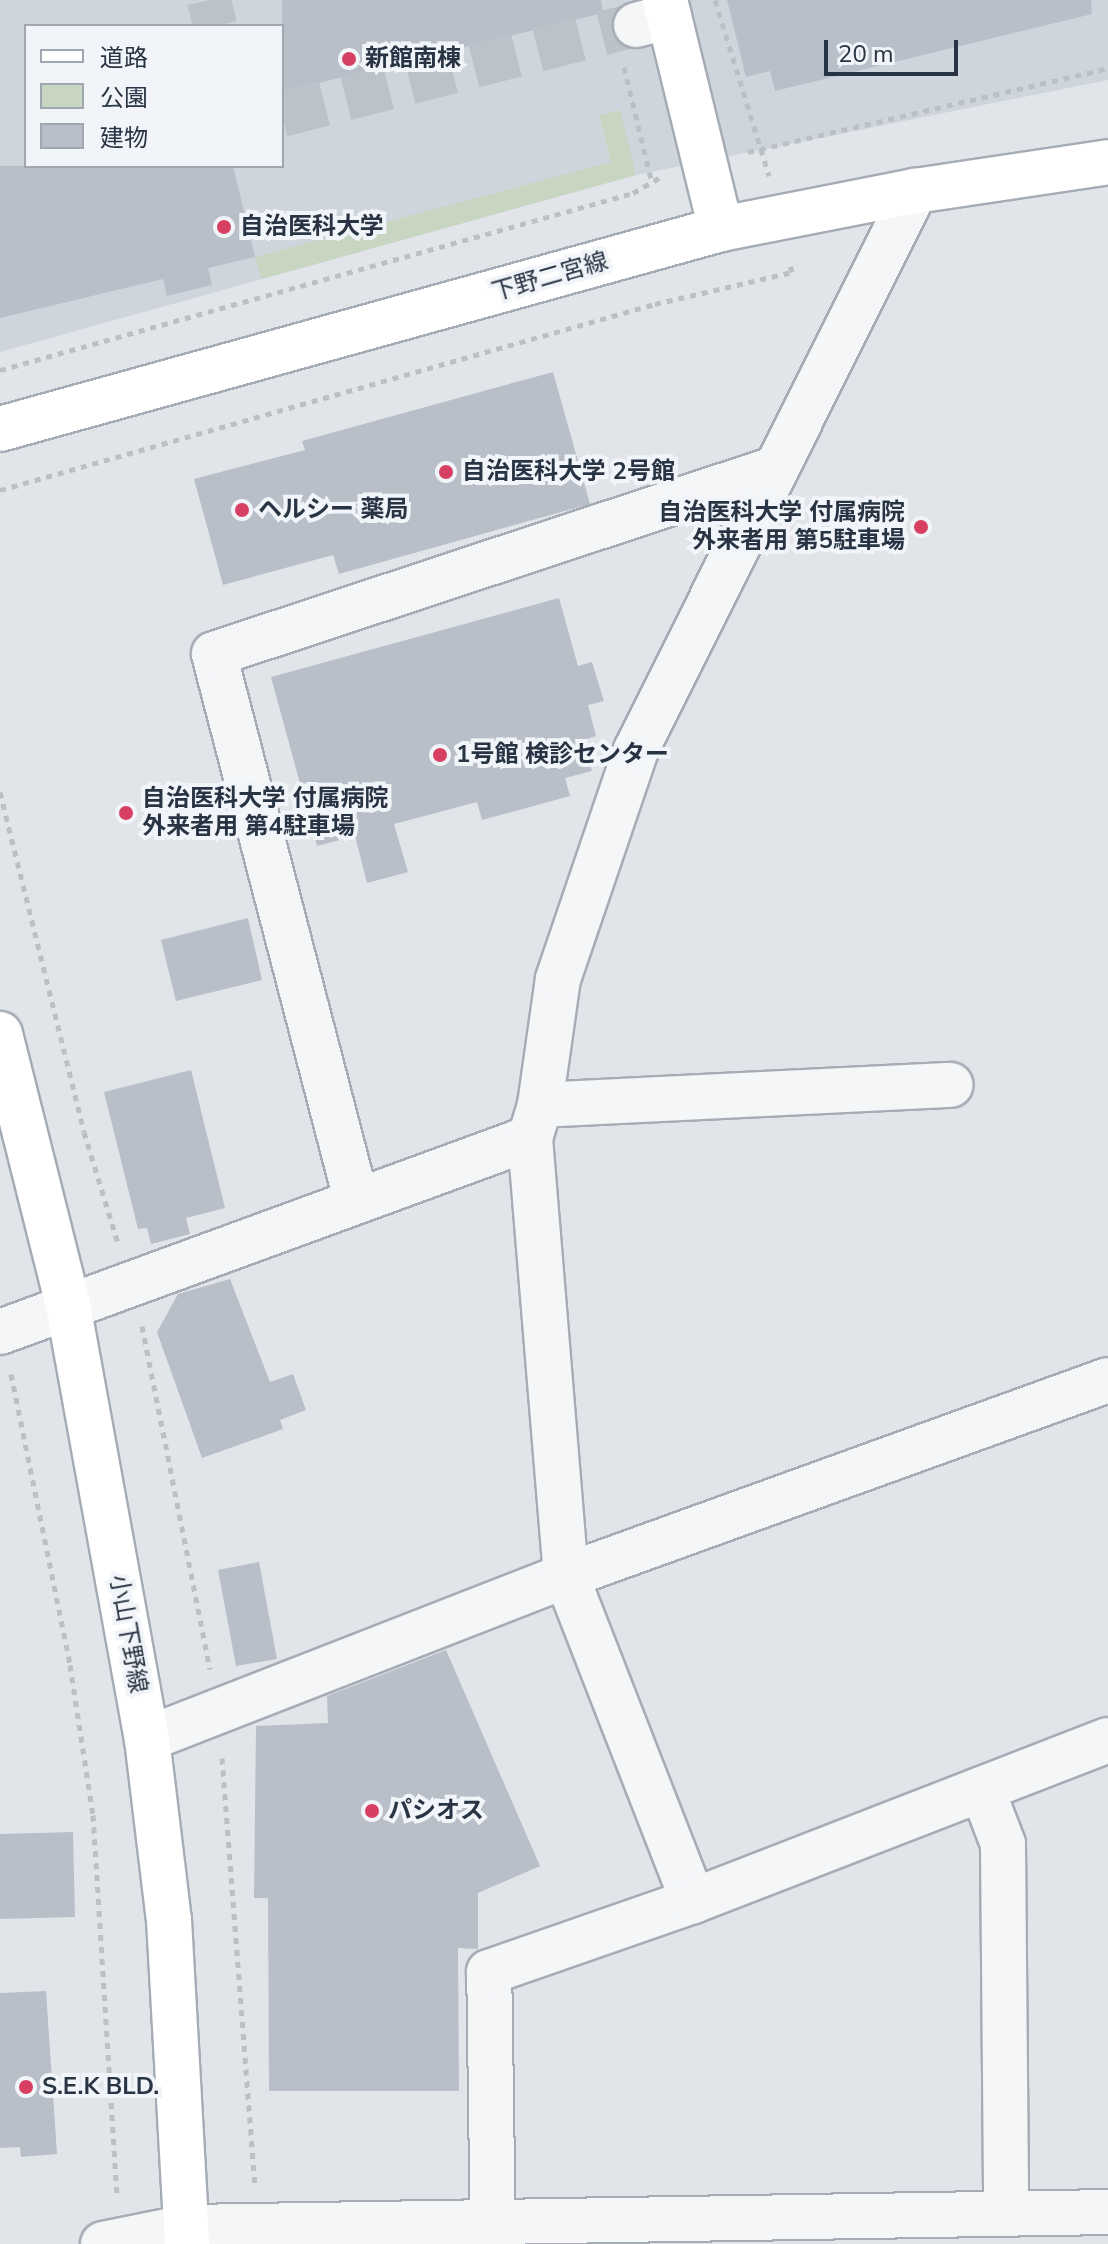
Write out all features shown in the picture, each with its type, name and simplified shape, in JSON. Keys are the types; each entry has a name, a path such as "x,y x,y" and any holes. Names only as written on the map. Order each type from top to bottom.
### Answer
{"main road":[{"path":"648,25 721,229"},
{"name":"下野二宮線","path":"0,429 721,229 915,191 1108,162"},
{"name":"小山下野線","path":"0,1034 68,1305 147,1739 169,1920 187,2235"}],"street":[{"path":"693,1901 566,1576 535,1122 558,979 636,750 915,191"},
{"path":"356,1199 214,654 774,469"},
{"path":"1,1332 356,1199 535,1122 951,1085"},
{"path":"147,1739 566,1576 1108,1380"},
{"path":"493,2232 489,1972 693,1901 1108,1740"},
{"path":"982,1789 1003,1844 1006,2214"},
{"path":"114,2242 249,2226 493,2232 1108,2212"}],"path":[{"path":"715,0 769,179"},
{"path":"0,370 633,193 651,179 648,25"},
{"path":"762,148 1108,68"},
{"path":"0,490 655,304 792,272 789,257"},
{"path":"0,792 84,1132 140,1320 218,1711 256,2185 249,2226"},
{"path":"1,1332 70,1665 93,1815 114,2242"}],"shaded area":[{"name":"自治医科大学","path":"0,0 1108,0 1108,80 636,175 0,352"}],"green space":[{"path":"620,110 636,175 262,279 255,257 611,162 599,115"}],"building":[{"name":"新館南棟","path":"282,0 601,0 603,13 284,92"},
{"path":"727,0 1091,0 1092,14 775,91 770,71 746,77"},
{"path":"0,166 233,168 255,257 208,268 212,285 167,296 163,279 0,318"},
{"name":"自治医科大学 2号館","path":"553,372 590,504 339,574 333,555 223,585 194,479 305,450 302,441"},
{"name":"1号館 検診センター","path":"559,598 578,666 592,662 604,701 588,705 596,736 584,740 592,771 565,778 570,796 482,820 477,802 394,824 408,872 367,883 355,836 317,846 271,677"},
{"path":"248,918 262,980 176,1001 161,940"},
{"path":"191,1070 225,1208 186,1218 190,1234 151,1244 147,1228 138,1229 104,1092"},
{"path":"230,1279 270,1382 293,1374 306,1410 280,1420 283,1429 202,1458 157,1332 178,1294"},
{"path":"259,1562 277,1659 236,1666 218,1570"},
{"path":"446,1650 540,1866 478,1893 478,1949 458,1948 459,2091 269,2091 268,1898 254,1898 256,1726 328,1723 327,1696"},
{"path":"73,1832 75,1917 0,1919 0,1834"},
{"name":"S.E.K BLD.","path":"46,1991 57,2154 21,2157 20,2147 0,2148 0,1993"}],"tunnel":[{"path":"209,0 215,24"},
{"path":"284,114 636,25"}],"place":[{"name":"新館南棟","path":"349,59"},
{"name":"自治医科大学","path":"224,227"},
{"name":"自治医科大学 2号館","path":"446,472"},
{"name":"ヘルシー 薬局","path":"242,510"},
{"name":"自治医科大学 付属病院 外来者用 第5駐車場","path":"921,527"},
{"name":"1号館 検診センター","path":"440,755"},
{"name":"自治医科大学 付属病院 外来者用 第4駐車場","path":"126,813"},
{"name":"パシオス","path":"372,1811"},
{"name":"S.E.K BLD.","path":"26,2087"}]}
